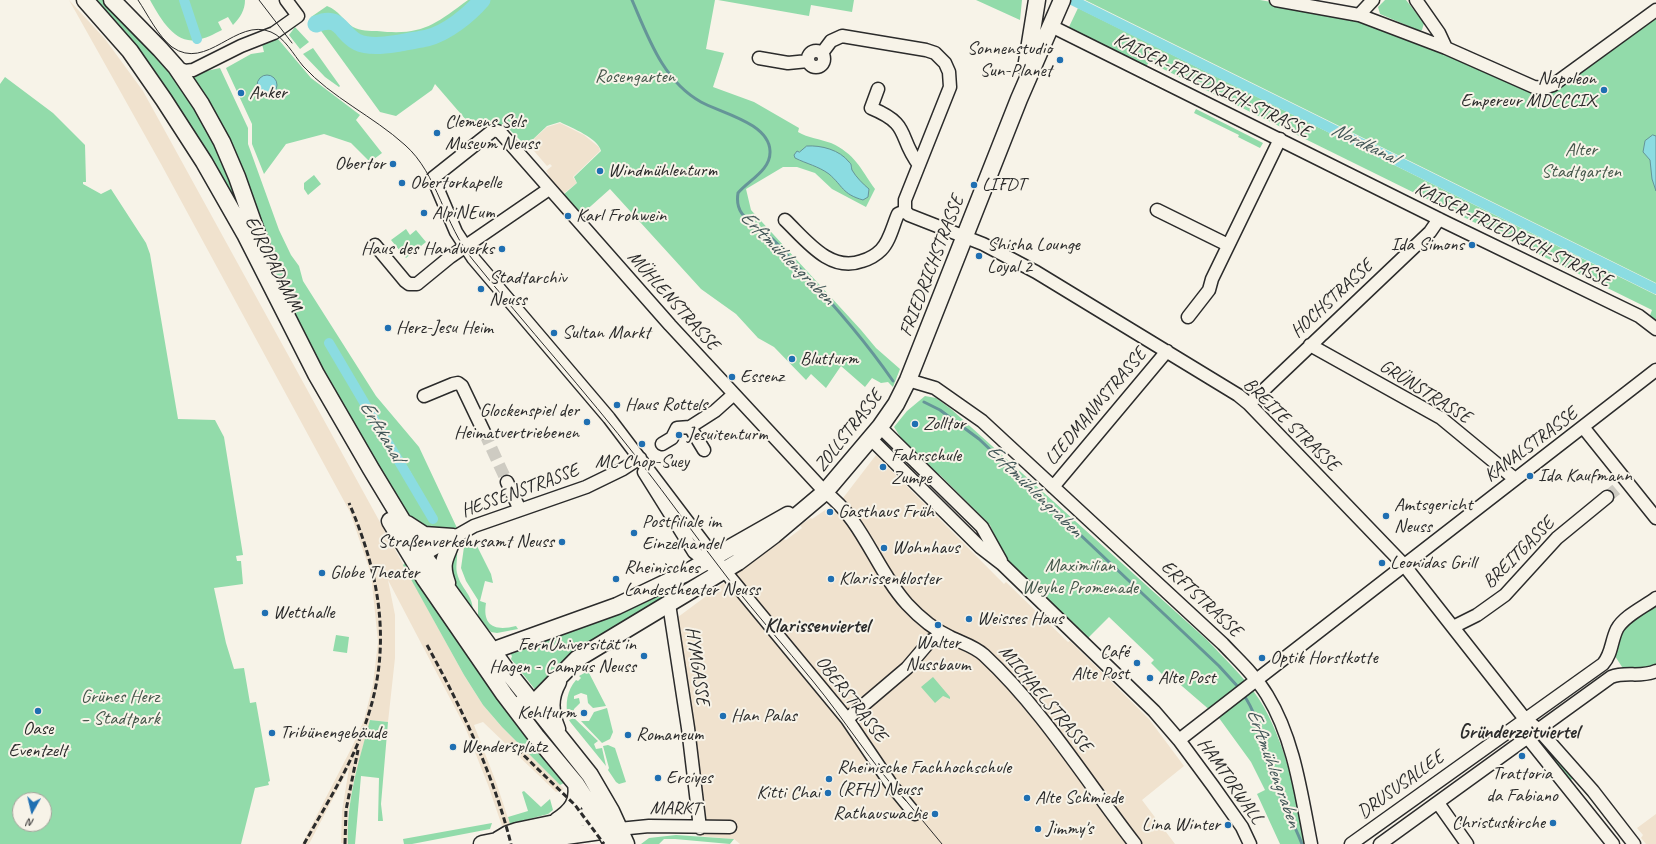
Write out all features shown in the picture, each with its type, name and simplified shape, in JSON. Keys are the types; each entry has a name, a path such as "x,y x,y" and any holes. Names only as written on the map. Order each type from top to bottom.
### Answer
{"main road":[{"name":"EUROPADAMM","path":"75,0 127,53 197,164 237,236 309,378 418,558"},
{"name":"EUROPADAMM","path":"85,0 164,100 204,162 244,234 316,374 400,517 418,558"},
{"path":"112,0 176,67 201,104 222,142 237,177 275,280 316,374"},
{"name":"FRIEDRICHSTRASSE","path":"908,380 1019,99 1048,9 1070,0"},
{"name":"ZOLLSTRASSE","path":"568,668 581,656 725,571 774,535 820,497 876,433 896,404 908,380"},
{"name":"ZOLLSTRASSE","path":"493,652 508,644 617,606 684,574 755,532 820,497"},
{"path":"400,517 424,535 453,537 442,568 448,589"},
{"path":"418,558 448,589 493,652 532,703 559,734 603,795 609,830"},
{"path":"418,558 504,694 536,736 576,784 609,830"},
{"path":"490,673 489,662 493,652"},
{"path":"504,694 522,703 532,703 568,668"},
{"path":"559,734 552,716 551,700 557,684 568,668"},
{"path":"554,823 569,813 575,805 578,794 576,784"},
{"path":"603,795 603,803 609,830"},
{"path":"500,841 554,823 584,817 609,830 626,844"},
{"path":"500,841 609,830"}],"street":[{"path":"176,67 184,71 194,70 241,46 274,33 298,16 286,0"},
{"path":"1276,0 1359,15 1446,48 1534,87 1543,88 1553,85 1656,10"},
{"path":"1359,15 1373,0"},
{"path":"1416,0 1439,33 1446,48"},
{"name":"KAISER-FRIEDRICH-STRASSE","path":"1048,9 1280,139 1439,219 1639,316 1656,329"},
{"path":"760,58 788,63 808,61 812,67 821,65 824,59 822,53 831,41 842,36 926,50 935,53 942,60 949,72 949,92 905,200 905,211 898,214 886,244 880,251 864,261 849,264 827,259 785,220"},
{"path":"878,89 871,108 889,116 896,122 902,130 919,165"},
{"name":"MÜHLENSTRASSE","path":"433,178 491,132 497,131 734,394 820,497"},
{"path":"1188,317 1209,290 1212,279 1280,139"},
{"name":"OBERSTRASSE","path":"433,178 448,216 465,247 640,458 710,559 725,571 846,719 893,787 916,814"},
{"path":"375,245 406,281 413,285 420,282 465,247 550,189"},
{"path":"1157,210 1228,245"},
{"name":"BREITE STRASSE","path":"905,211 909,215 982,244 1036,272 1167,351 1238,395 1249,404 1404,565 1525,719 1539,730 1593,791 1634,844"},
{"name":"HOCHSTRASSE","path":"1249,404 1430,232 1439,219"},
{"name":"GRÜNSTRASSE","path":"1310,345 1441,418 1515,479"},
{"name":"LIEDMANNSTRASSE","path":"1053,487 1167,351"},
{"name":"KANALSTRASSE","path":"1179,740 1656,370"},
{"name":"ERFTSTRASSE","path":"908,380 935,388 982,421 1223,644 1253,684 1272,704 1285,734 1298,777 1311,844"},
{"path":"424,396 458,383 462,386 484,432"},
{"path":"662,444 672,438 677,428 690,427 715,411 734,394"},
{"path":"690,427 704,450"},
{"path":"1583,427 1623,484 1656,518"},
{"name":"HAMTORWALL","path":"876,433 982,527 1002,564 1154,711 1179,740 1237,819 1250,844"},
{"name":"HESSENSTRASSE","path":"418,558 474,526 586,487 623,469 640,458"},
{"path":"507,482 520,510"},
{"name":"MICHAELSTRASSE","path":"820,497 836,500 858,530 900,596 928,624 951,638 971,646 983,654 1009,680 1036,712 1135,844"},
{"name":"BREITGASSE","path":"1452,627 1477,615 1502,598 1557,538 1607,497"},
{"path":"1620,675 1608,657 1614,634 1620,624 1656,598"},
{"name":"HYMGASSE","path":"669,604 688,728 700,828"},
{"path":"928,624 930,641"},
{"path":"846,719 907,668 930,641 936,638 951,638"},
{"name":"DRUSUSALLEE","path":"1351,844 1602,664 1608,657"},
{"name":"DRUSUSALLEE","path":"1380,844 1611,677 1620,675 1644,675 1656,671"},
{"name":"BREITE STRASSE","path":"1525,719 1528,738"},
{"path":"1528,738 1614,844"},
{"path":"1438,803 1467,844"},
{"name":"MARKT","path":"609,830 649,826 700,828 730,827"}],"shaded area":[{"path":"69,0 105,39 143,91 464,675 483,705 502,727 564,789 556,792 483,722 474,725 510,824 502,826 488,785 465,727 388,580 395,615 395,658 388,722 370,720 353,785 348,815 348,844 341,843 342,811 349,768 309,844 302,844 352,747 364,720 373,684 378,642 371,574 350,512 161,164"},
{"path":"560,123 584,135 599,147 600,151 573,177 577,183 563,194 547,177 549,175 546,171 552,166 550,164 547,166 528,144 547,127"},
{"path":"876,455 1004,584 1006,582 1068,642 1070,641 1149,719 1184,766 1142,800 1175,844 740,844 734,839 699,836 674,620 783,539 786,540 802,528 800,525 811,518 812,519 843,498"},
{"path":"1656,814 1656,844 1646,844 1641,838 1643,835 1637,828"}],"green space":[{"path":"92,0 106,0 164,62 209,126 254,242"},
{"path":"150,0 245,0 242,14 233,25 228,17 218,22 222,30 203,39 188,40 181,38 168,28"},
{"name":"Rosengarten","path":"468,0 715,0 706,49 724,53 713,87 754,102 799,128 798,132 802,134 839,147 852,157 875,189 866,207 832,189 815,173 797,167 783,167 746,189 751,210 876,348 900,369 893,387 888,382 881,383 872,378 865,387 841,366 826,388 811,374 806,380 774,347 758,338 736,314 701,289 610,189 582,214 563,195 577,183 574,177 601,151 595,142 584,134 560,122 547,126 528,144 522,142 509,129 505,133 483,126 473,128 435,84 432,90 396,116 380,112 311,17 327,6 335,10 353,27 359,29 368,31 405,32 427,27 446,16"},
{"path":"718,0 854,0 852,12 811,5 809,16"},
{"path":"976,0 1022,0 1020,20"},
{"name":"Alter Stadtgarten","path":"1085,0 1260,0 1351,16 1539,92 1656,15 1656,283"},
{"path":"1385,0 1406,0 1424,23 1422,30 1420,31 1380,14 1378,7"},
{"path":"1078,8 1656,295 1656,323 1649,318 1652,310 1149,62 1145,68 1068,29"},
{"path":"295,27 309,42 300,49 289,35"},
{"path":"278,39 311,78 360,115 356,120 382,153 370,162 351,143 324,134 286,144 264,174 252,144 252,124 226,68 251,54 264,52 262,44"},
{"path":"313,48 340,86 339,87 325,77 303,54"},
{"path":"220,68 248,128 248,144 279,230 291,255 299,266 303,281 376,396 419,447 457,528 442,531 415,525 370,458 288,305 188,75","holes":["331,341 411,473 436,519 431,521 406,476 326,345"]},
{"name":"Grünes Herz – Stadtpark","path":"5,77 53,113 85,145 86,182 83,182 83,184 101,194 111,189 146,243 150,254 178,419 215,420 224,437 243,555 236,556 237,561 241,561 243,584 214,588 226,643 234,669 244,668 250,703 256,702 270,781 268,782 269,785 255,788 241,844 0,844 0,84"},
{"path":"1196,109 1263,143 1260,148 1238,137 1239,135 1194,113"},
{"path":"314,175 321,184 308,195 304,189 304,183"},
{"path":"406,229 410,235 416,230 426,242 406,258 391,240"},
{"name":"Maximilian Weyhe Promenade","path":"925,396 936,398 951,409 1207,640 1243,678 1264,707 1281,744 1293,785 1306,844 1280,844 1257,794 1265,790 1251,762 1219,718 1168,674 1165,677 1151,663 1154,660 1109,617 1088,638 1006,559 990,525 940,475 919,461 894,427 907,411"},
{"path":"462,542 476,544 491,574 493,583 485,581 480,601 486,603 485,611 488,622 497,627 502,628 516,626 518,629 497,633 491,632 480,621 478,615 478,600 466,581 461,568 464,547"},
{"path":"456,547 457,573 473,607 473,614 452,583 449,562"},
{"path":"405,563 526,736 564,779 564,783 560,785 502,727 483,705 464,675 403,565"},
{"path":"682,581 691,586 537,692 511,659 512,656 509,652"},
{"path":"1656,599 1656,670 1626,673 1611,650 1615,635"},
{"path":"336,635 349,637 347,653 333,651"},
{"path":"588,671 606,706 593,708 588,703 587,695 581,693 574,696 574,699 579,698 580,703 574,709 573,714 568,717 567,702 571,688 576,680 578,681 581,678 579,676"},
{"path":"933,677 950,697 950,699 943,696 935,703 921,687"},
{"path":"607,708 613,732 610,739 602,743 581,721 589,721 594,712"},
{"path":"574,718 598,741 594,744 596,749 602,748 606,766 569,720"},
{"path":"370,720 388,722 381,804 383,821 378,821 379,778 361,776 355,844 348,844 351,797"},
{"path":"608,745 615,748 626,782 619,784 616,782 608,770 609,768 603,746"},
{"path":"1544,745 1575,777 1630,844 1626,844 1574,779 1567,780 1541,748"},
{"path":"524,791 541,807 550,799 553,810 548,814 510,824 508,817 528,811 522,792"},
{"path":"492,823 490,829 412,844 404,844 403,839"},
{"path":"676,835 734,839 730,844 664,839 659,844 641,844 649,838"}],"water":[{"path":"267,75 274,78 277,85 274,92 267,95 260,92 257,85 260,78"},
{"path":"1653,135 1656,136 1656,191 1652,179 1650,160 1643,152 1645,141"},
{"path":"807,146 818,146 841,154 851,164 852,170 862,183 869,189 868,197 863,200 856,198 843,189 834,178 825,171 795,158 794,155 797,151 799,152"}],"waterway":[{"name":"Erftkanal","path":"184,0 197,39"},
{"name":"Erftmühlengraben","path":"316,24 331,21 340,26 351,38 362,44 378,46 395,44 435,36 450,28 471,12 482,0"},
{"name":"Erftmühlengraben","path":"632,0 658,57 676,82 701,102 743,120 753,126 762,133 768,141 770,151 767,164 738,193 739,208 751,223 778,244 826,297 850,324 893,381"},
{"name":"Nordkanal","path":"1072,0 1656,289"},
{"name":"Erftkanal","path":"329,343 433,519"},
{"name":"Erftmühlengraben","path":"924,402 940,410 979,439 1219,666 1240,689"},
{"name":"Erftmühlengraben","path":"1243,694 1253,712 1269,768 1302,844"}],"tunnel":[{"path":"484,432 507,482"},
{"path":"1607,497 1619,487"}],"tram line":[{"path":"138,0 162,37 172,47 185,53 197,53 246,32 258,29 271,32 285,42 303,66 327,88 380,125 405,145 425,170 455,231 473,260 618,434 650,474 730,581 812,680 836,710 881,772 906,801"},
{"path":"259,0 292,43"},
{"path":"903,797 942,844"}],"railway":[{"path":"304,844 348,765 362,733 375,689 379,662 379,608 375,581 368,555 349,503"},
{"path":"427,645 464,717 486,767 504,818 511,844"},
{"path":"511,743 575,805 604,844"},
{"path":"345,844 346,810 358,750"}],"place":[{"name":"Sonnenstudio Sun-Planet","path":"1060,60"},
{"name":"Napoleon Empereur MDCCCIX","path":"1604,90"},
{"name":"Anker","path":"241,93"},
{"name":"Clemens Sels Museum Neuss","path":"437,133"},
{"name":"Obertor","path":"393,164"},
{"name":"Windmühlenturm","path":"600,171"},
{"name":"Obertorkapelle","path":"402,183"},
{"name":"LIFDT","path":"974,185"},
{"name":"AlpiNEum","path":"424,213"},
{"name":"Karl Frohwein","path":"568,216"},
{"name":"Ida Simons","path":"1472,245"},
{"name":"Haus des Handwerks","path":"502,249"},
{"name":"Shisha Lounge Loyal 2","path":"979,256"},
{"name":"Stadtarchiv Neuss","path":"481,289"},
{"name":"Herz-Jesu Heim","path":"388,328"},
{"name":"Sultan Markt","path":"554,333"},
{"name":"Blutturm","path":"792,359"},
{"name":"Essenz","path":"732,377"},
{"name":"Haus Rottels","path":"617,405"},
{"name":"Glockenspiel der Heimatvertriebenen","path":"587,422"},
{"name":"Zolltor","path":"915,424"},
{"name":"Jesuitenturm","path":"679,435"},
{"name":"MC Chop-Suey","path":"642,444"},
{"name":"Fahrschule Zumpe","path":"883,467"},
{"name":"Ida Kaufmann","path":"1530,476"},
{"name":"Gasthaus Früh","path":"830,512"},
{"name":"Amtsgericht Neuss","path":"1386,516"},
{"name":"Postfiliale im Einzelhandel","path":"634,533"},
{"name":"Straßenverkehrsamt Neuss","path":"562,542"},
{"name":"Wohnhaus","path":"884,548"},
{"name":"Leonidas Grill","path":"1382,563"},
{"name":"Globe Theater","path":"322,573"},
{"name":"Rheinisches Landestheater Neuss","path":"616,579"},
{"name":"Klarissenkloster","path":"831,579"},
{"name":"Wetthalle","path":"265,613"},
{"name":"Weisses Haus","path":"969,619"},
{"name":"Walter Nussbaum","path":"938,625"},
{"name":"FernUniversität in Hagen - Campus Neuss","path":"644,656"},
{"name":"Optik Horstkotte","path":"1262,658"},
{"name":"Café Alte Post","path":"1137,663"},
{"name":"Alte Post","path":"1150,678"},
{"name":"Oase Eventzelt","path":"38,711"},
{"name":"Kehlturm","path":"584,713"},
{"name":"Han Palas","path":"723,716"},
{"name":"Tribünengebäude","path":"272,733"},
{"name":"Romaneum","path":"628,735"},
{"name":"Wendersplatz","path":"453,747"},
{"name":"Trattoria da Fabiano","path":"1522,756"},
{"name":"Erciyes","path":"658,778"},
{"name":"Rheinische Fachhochschule (RFH) Neuss","path":"829,779"},
{"name":"Kitti Chai","path":"828,793"},
{"name":"Alte Schmiede","path":"1027,798"},
{"name":"Rathauswache","path":"935,814"},
{"name":"Christuskirche","path":"1553,823"},
{"name":"Lina Winter","path":"1228,825"},
{"name":"Jimmy's","path":"1038,829"}],"district":[{"name":"Klarissenviertel","path":"817,627"},
{"name":"Gründerzeitviertel","path":"1519,733"}]}
